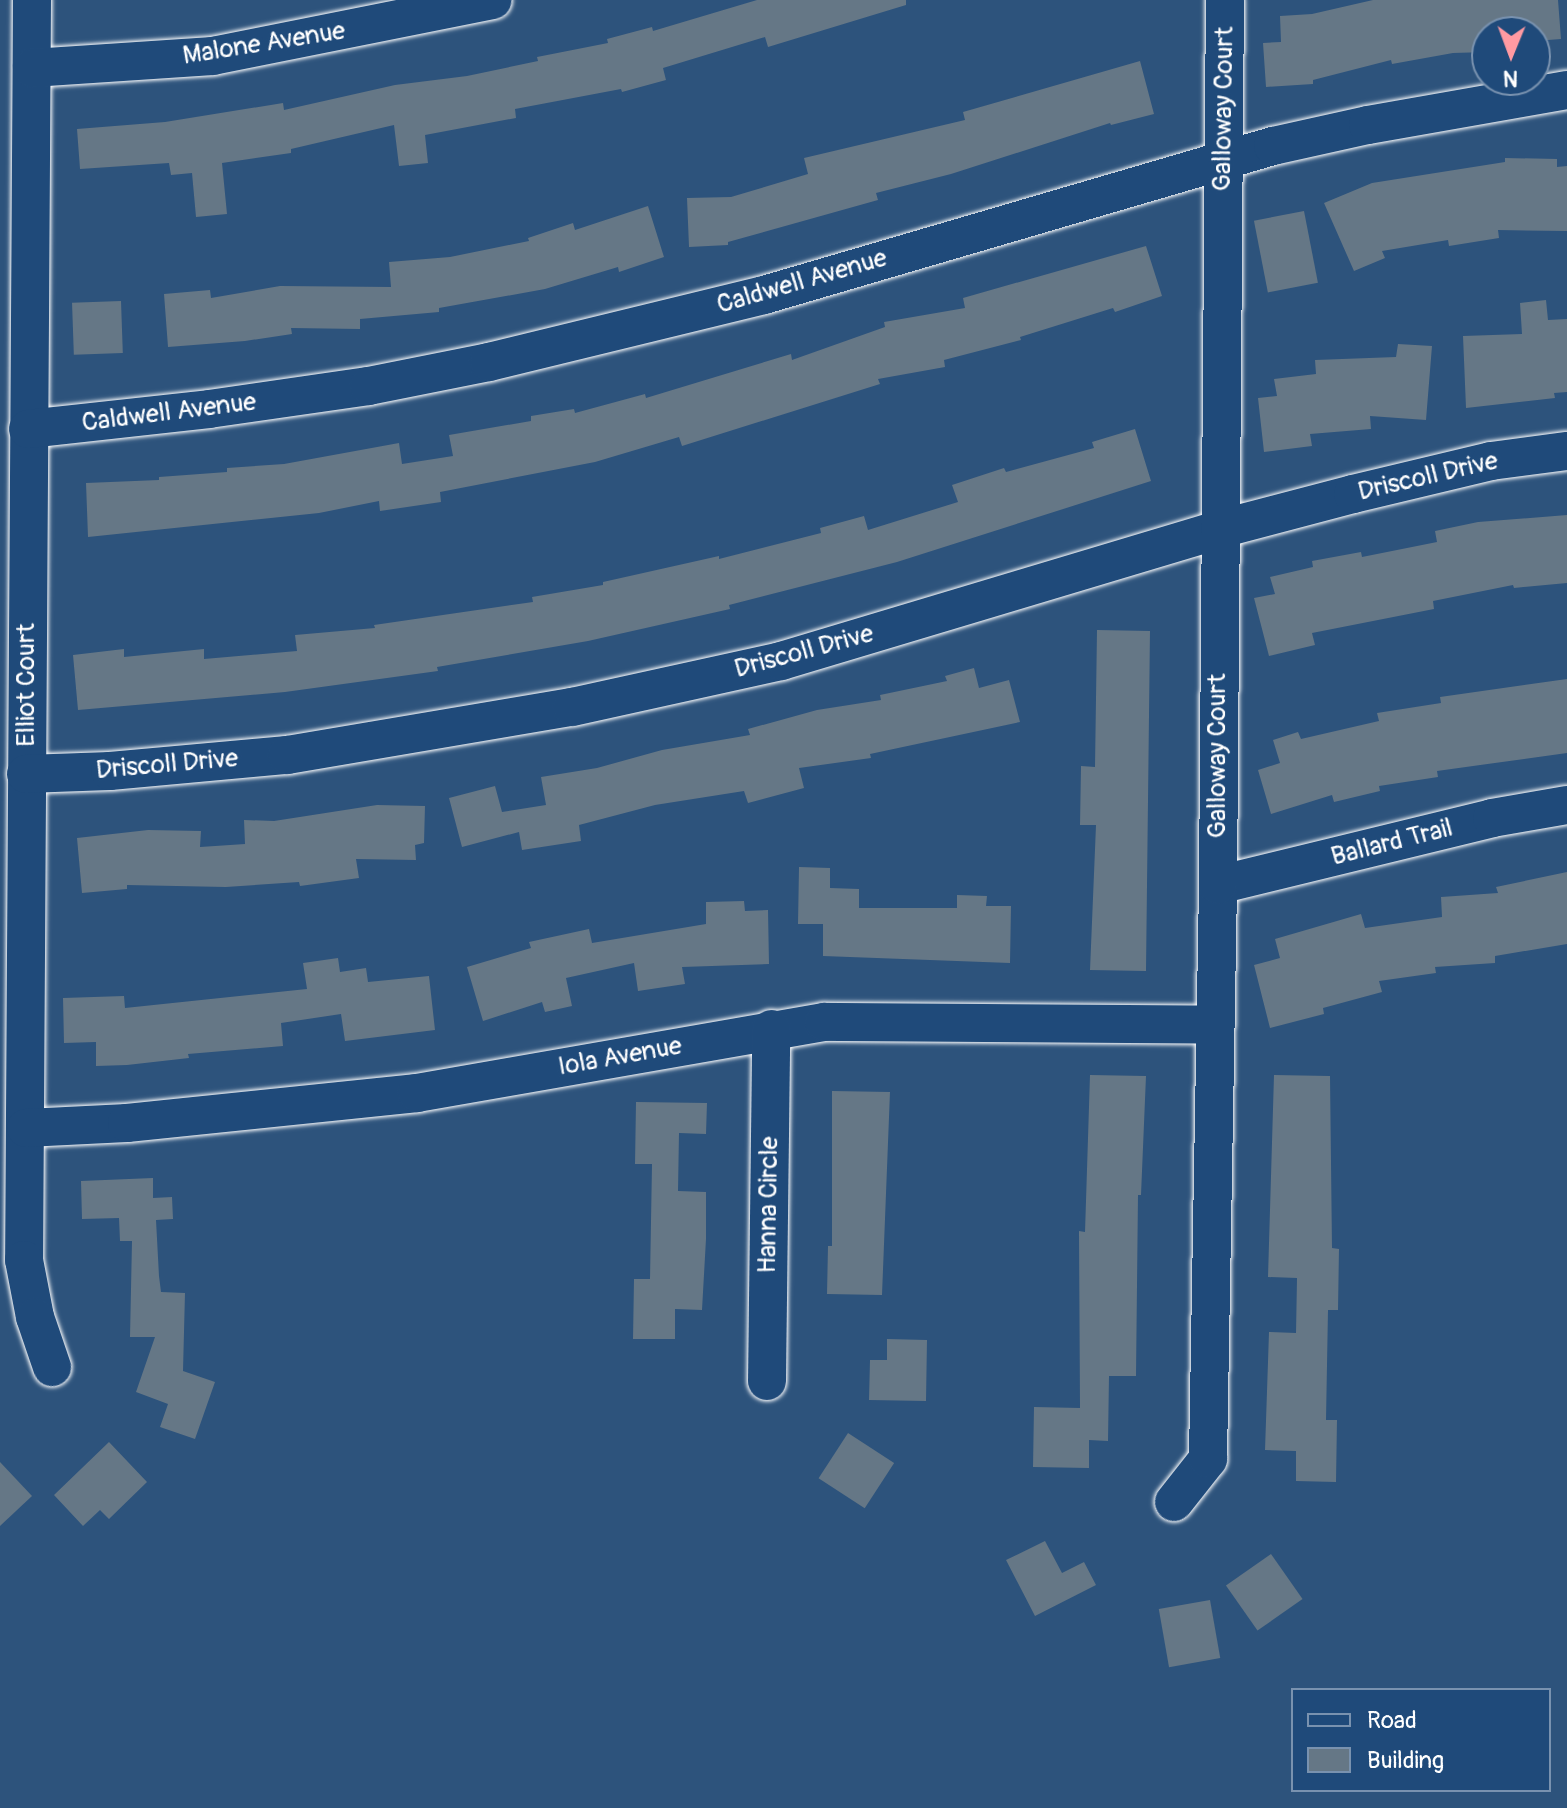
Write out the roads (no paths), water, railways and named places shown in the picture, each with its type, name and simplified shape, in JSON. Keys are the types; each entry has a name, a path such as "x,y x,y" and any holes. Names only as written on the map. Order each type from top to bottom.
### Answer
{"street":[{"name":"Elliot Court","path":"32,0 24,1260 35,1317 52,1367"},
{"name":"Malone Avenue","path":"32,68 213,56 492,0"},
{"name":"Galloway Court","path":"1174,1502 1208,1459 1218,885 1225,0"},
{"name":"Caldwell Avenue","path":"28,429 209,409 369,386 489,362 764,295 1223,158 1368,125 1567,90"},
{"name":"Driscoll Drive","path":"26,774 110,771 287,755 572,707 781,661 1220,529 1491,461 1567,451"},
{"name":"Ballard Trail","path":"1218,885 1492,818 1567,805"},
{"name":"Iola Avenue","path":"26,1128 127,1123 417,1093 824,1022 1215,1025"},
{"name":"Hanna Circle","path":"767,1381 771,1029"}]}
